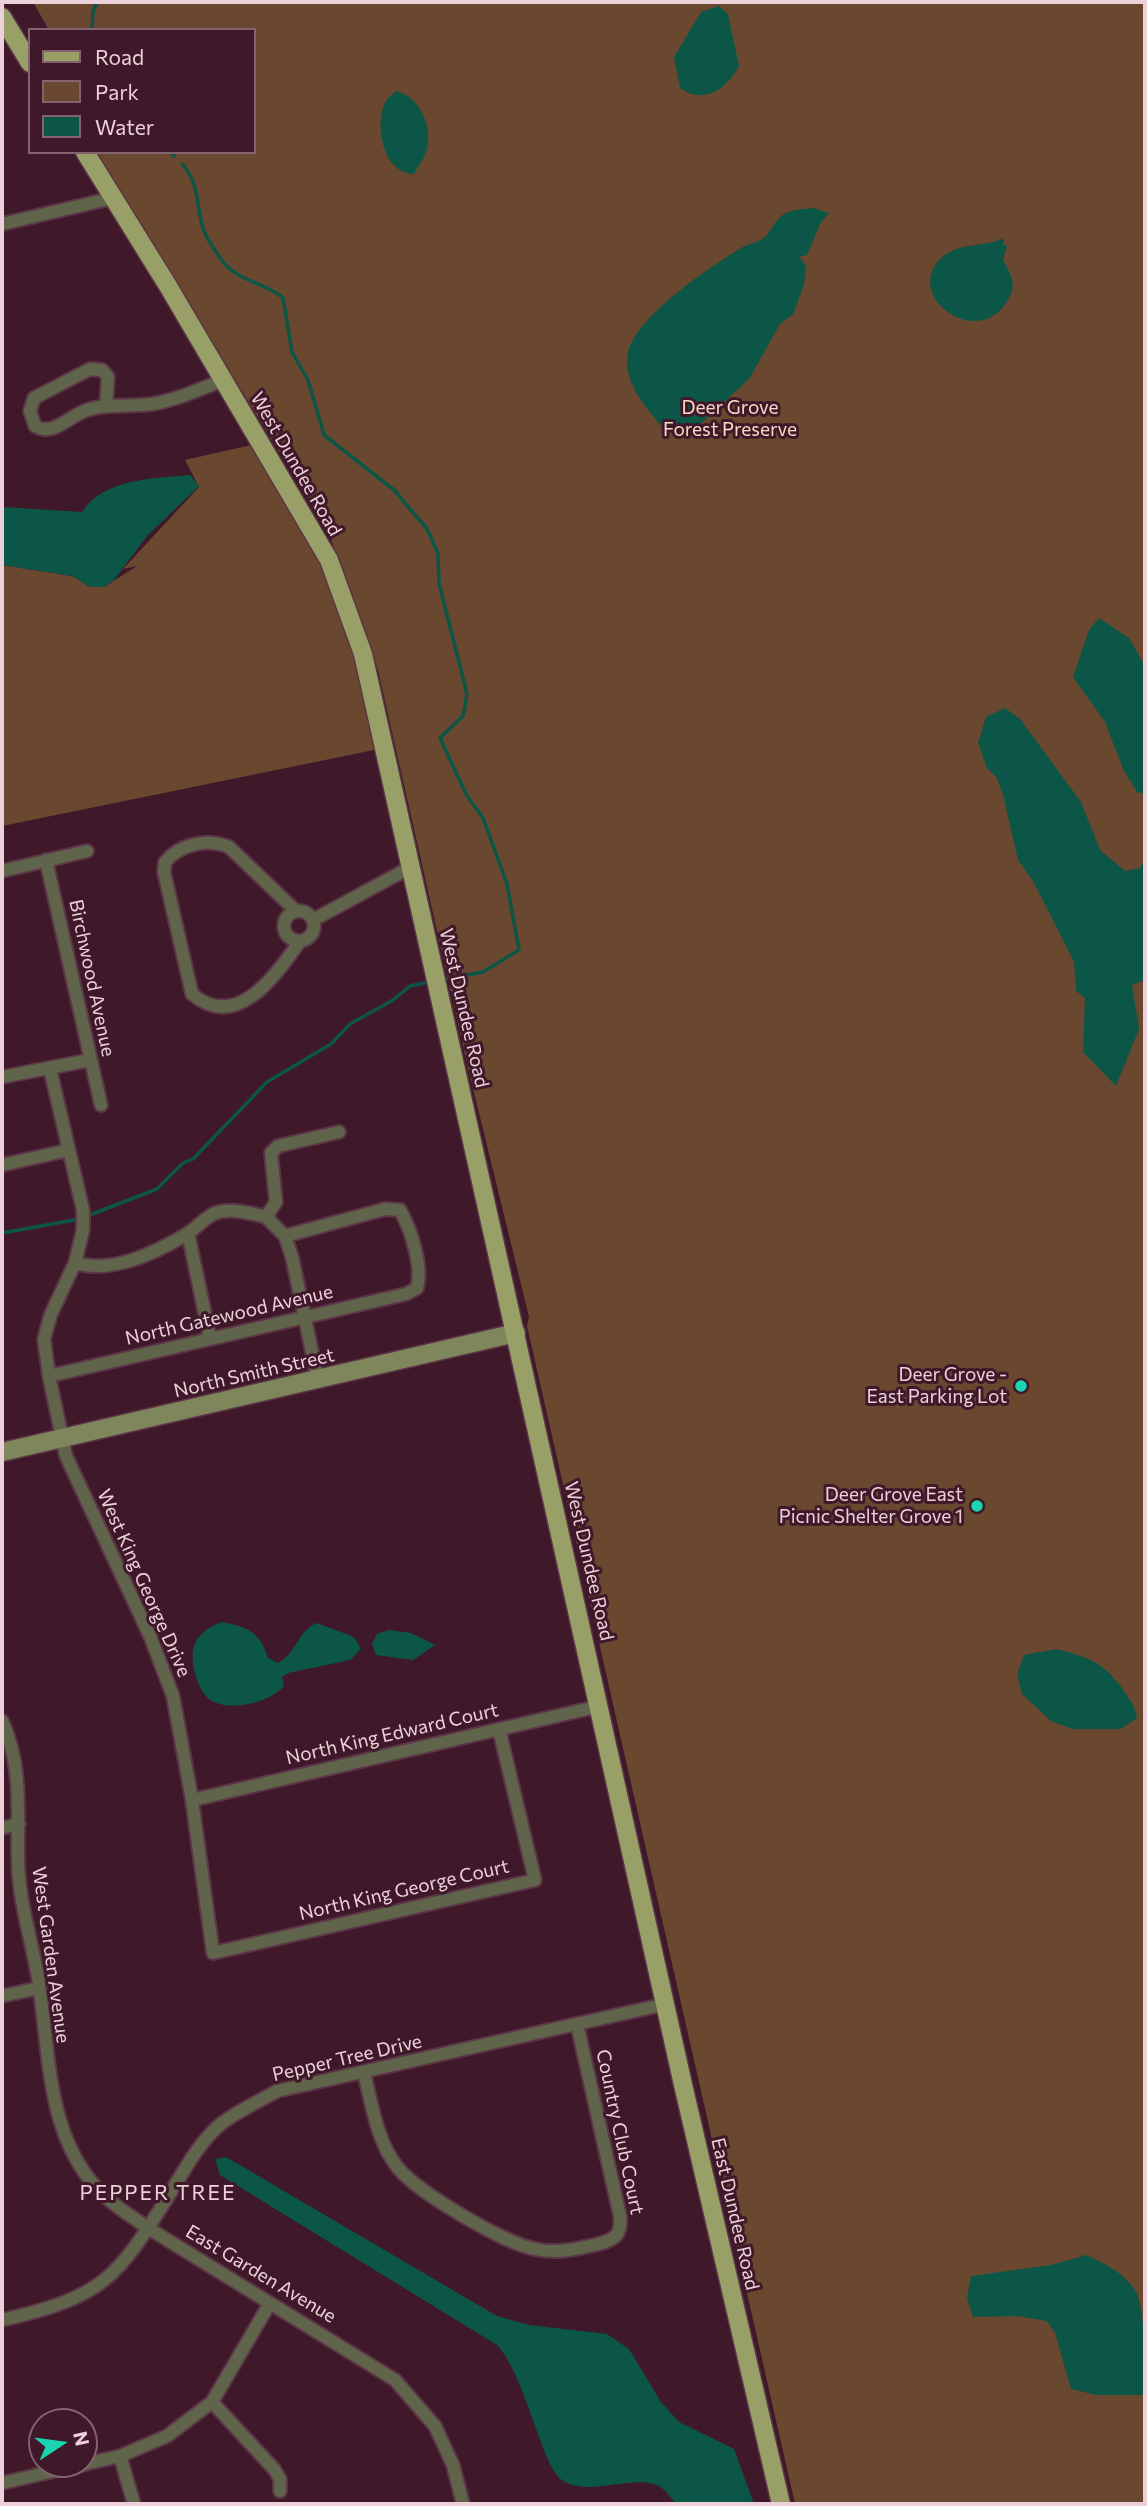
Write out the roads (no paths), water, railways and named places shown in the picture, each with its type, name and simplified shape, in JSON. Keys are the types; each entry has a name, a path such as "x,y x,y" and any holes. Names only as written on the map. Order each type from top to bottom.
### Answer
{"main road":[{"path":"4,25 28,60"},
{"name":"West Dundee Road","path":"86,154 328,560 363,654 650,1933"},
{"name":"East Dundee Road","path":"650,1933 781,2504"}],"street":[{"path":"2,224 113,198"},
{"path":"106,406 108,377 102,370 90,369 34,398 30,411 35,426 42,430 55,429 64,419 106,406 155,404 223,380"},
{"path":"217,842 229,847 296,911 306,913 313,920 312,934 300,941 260,992 223,1008 206,1006 192,993 164,862 181,847 217,842"},
{"path":"2,870 88,851"},
{"name":"Birchwood Avenue","path":"46,860 101,1105"},
{"path":"313,920 411,867"},
{"path":"296,911 287,916 284,925 290,938 300,941"},
{"path":"2,1077 90,1060"},
{"name":"West King George Drive","path":"50,1069 83,1210 83,1230 75,1263 51,1314 44,1339 49,1376 66,1456 161,1663 177,1714 213,1954"},
{"path":"266,1217 276,1202 271,1153 278,1146 339,1132"},
{"path":"2,1166 69,1150"},
{"name":"North Gatewood Avenue","path":"49,1376 406,1294 416,1288 420,1277 406,1220 400,1210 385,1209 285,1236"},
{"path":"75,1263 91,1268 148,1254 188,1233 214,1213 241,1211 266,1217 285,1236 318,1380"},
{"path":"188,1233 210,1338"},
{"name":"North Smith Street","path":"2,1452 516,1333"},
{"name":"North King Edward Court","path":"192,1800 600,1706"},
{"name":"West Garden Avenue","path":"2,1721 9,1735 18,1776 22,1903 38,1988 48,2071"},
{"name":"North King George Court","path":"213,1954 535,1880 499,1729"},
{"path":"2,1828 19,1824"},
{"path":"2,1996 38,1988"},
{"name":"Pepper Tree Drive","path":"2,2320 56,2307 92,2291 125,2262 190,2160 221,2124 277,2091 666,2004"},
{"name":"Country Club Court","path":"364,2073 383,2142 408,2179 492,2232 520,2246 559,2251 593,2245 615,2238 621,2225 577,2024"},
{"name":"East Garden Avenue","path":"48,2071 61,2123 78,2162 109,2200 148,2228 382,2370 409,2393 443,2442 463,2504"},
{"path":"2,2483 120,2456 167,2436 212,2402 270,2303"},
{"path":"212,2402 274,2469 280,2479 280,2491"},
{"path":"120,2456 134,2504"}],"water":[{"path":"719,6 728,14 739,66 728,82 714,92 706,95 689,93 680,88 674,57 701,12"},
{"path":"396,91 417,105 428,131 426,152 414,174 395,166 384,148 381,136 385,103"},
{"path":"813,208 829,213 821,222 807,255 799,257 806,266 804,285 793,314 780,324 749,379 698,426 663,428 637,394 629,374 628,353 644,324 693,280 741,248 763,239 782,215"},
{"path":"1004,238 1003,245 1007,246 1003,260 1013,286 1006,303 994,316 979,321 949,313 938,303 931,290 931,275 939,260 962,247"},
{"path":"190,475 199,486 148,535 114,580 104,587 90,587 72,576 2,565 2,507 82,512 102,493 130,482"},
{"path":"1099,618 1129,638 1145,666 1145,794 1137,792 1124,771 1105,722 1073,677 1089,630"},
{"path":"1005,708 1020,719 1081,802 1100,850 1125,871 1140,868 1145,859 1145,980 1132,985 1139,1029 1116,1086 1083,1052 1085,998 1076,991 1074,962 1033,881 1018,860 1003,795 997,778 987,768 978,743 986,717"},
{"path":"222,1622 252,1632 261,1642 268,1658 278,1663 289,1654 306,1631 317,1623 354,1637 361,1649 350,1660 288,1673 282,1677 284,1686 261,1701 229,1706 207,1697 199,1684 193,1660 194,1646 201,1634"},
{"path":"388,1630 411,1633 435,1645 413,1660 376,1655 372,1644 377,1634"},
{"path":"1056,1649 1086,1658 1101,1666 1122,1688 1135,1709 1137,1718 1121,1729 1072,1729 1051,1721 1022,1694 1017,1674 1024,1655"},
{"path":"226,2157 497,2316 529,2325 607,2334 629,2349 661,2402 679,2422 734,2449 754,2504 676,2504 662,2488 652,2484 640,2482 585,2487 562,2480 547,2457 516,2377 497,2345 220,2175 215,2159"},
{"path":"1086,2255 1119,2274 1135,2290 1139,2299 1145,2356 1145,2395 1096,2395 1071,2389 1055,2333 1047,2321 1018,2316 973,2317 967,2298 971,2276 1051,2265"}],"waterway":[{"path":"92,28 93,10 98,2"},
{"path":"182,164 194,185 203,229 227,267 283,298 292,352 308,380 324,435 394,490 427,529 438,553 439,583 467,694 463,716 440,738 467,796 483,818 507,884 519,950 483,972 440,980"},
{"path":"87,1216 157,1189 183,1163 193,1159 267,1082 331,1044 350,1024 393,1000 410,986 429,982"},
{"path":"2,1233 80,1219"}],"place":[{"name":"Deer Grove - East Parking Lot","path":"1021,1386"},
{"name":"Deer Grove East Picnic Shelter Grove 1","path":"977,1506"}],"district":[{"name":"PEPPER TREE","path":"158,2193"}],"park label":[{"name":"Deer Grove Forest Preserve","path":"730,419"}]}
